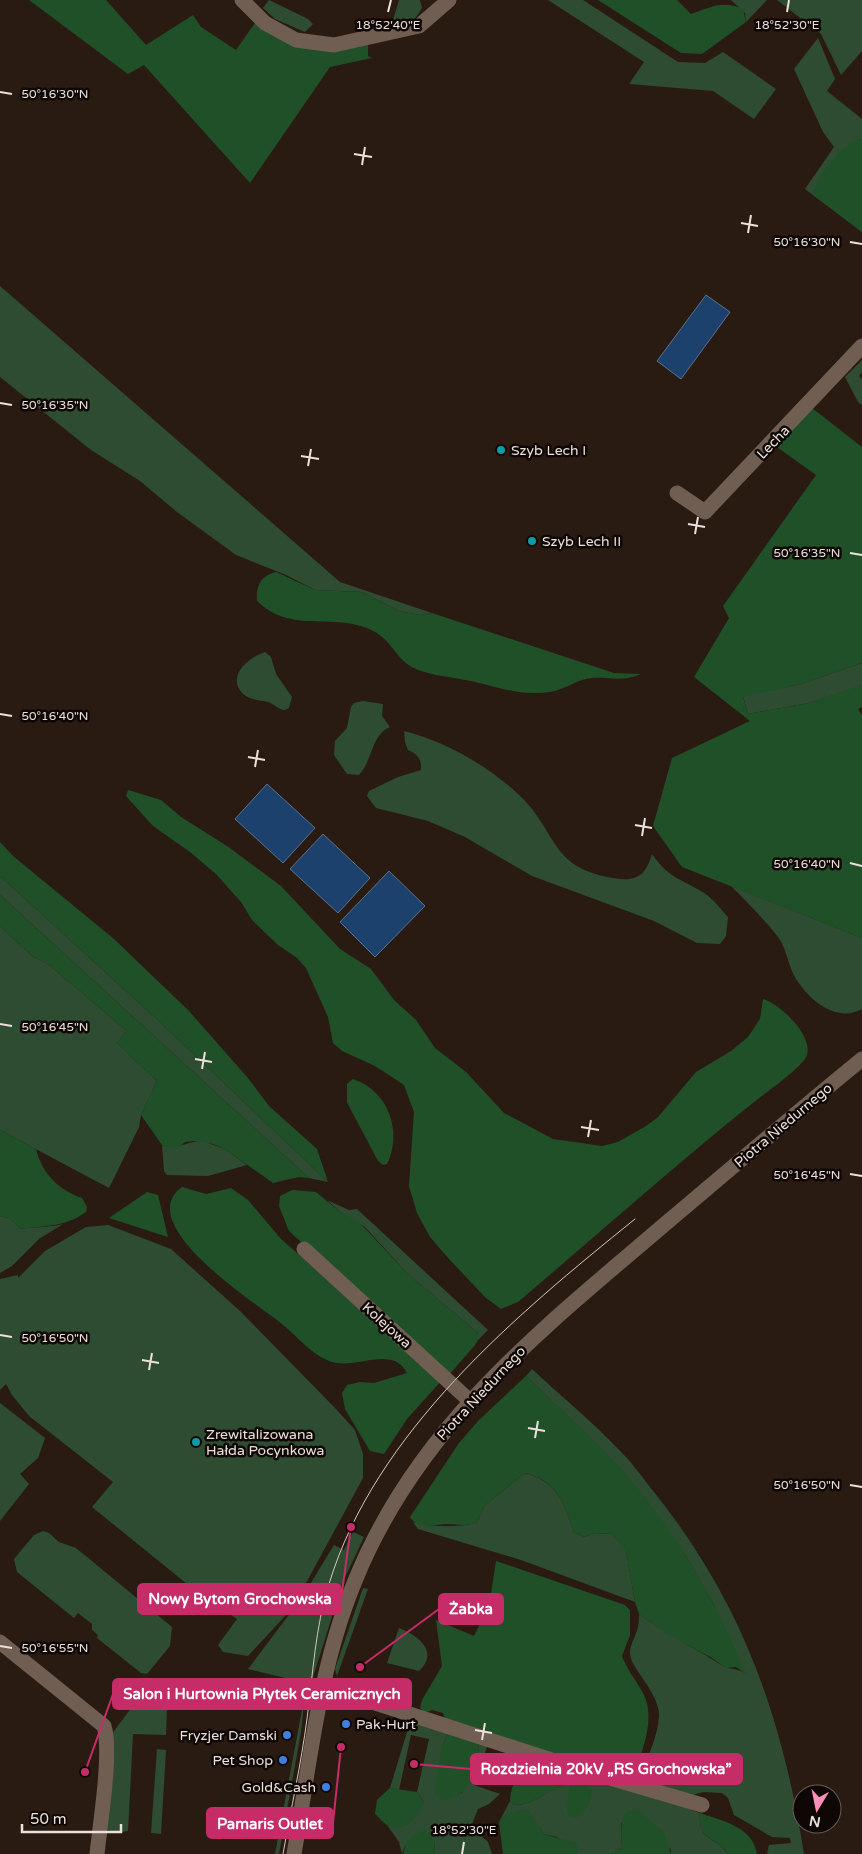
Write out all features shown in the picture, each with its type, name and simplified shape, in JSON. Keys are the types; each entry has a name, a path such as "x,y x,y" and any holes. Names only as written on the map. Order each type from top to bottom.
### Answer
{"street":[{"path":"242,0 265,23 296,40 334,45 418,26 449,0"},
{"name":"Lecha","path":"677,493 705,512 862,346"},
{"name":"Piotra Niedurnego","path":"294,1854 323,1686 340,1621 356,1578 373,1542 400,1492 439,1436 496,1374 547,1324 862,1058"},
{"name":"Kolejowa","path":"304,1249 470,1401"},
{"path":"1,1646 104,1726 107,1735 106,1757 97,1854"},
{"path":"323,1686 576,1768 702,1805"}],"green space":[{"path":"29,0 106,0 146,45 193,15 201,27 236,50 257,20 279,36 368,43 368,56 372,58 330,67 250,183 144,65 128,74"},
{"path":"269,0 308,19 313,24 305,32 275,19 263,8"},
{"path":"399,0 420,0 422,8 414,20 391,27"},
{"path":"548,0 583,0 678,62 705,63 723,52 776,89 754,119 713,91 629,84 644,62"},
{"path":"598,0 677,0 691,14 717,5 736,6 743,9 746,22 702,54 681,53"},
{"path":"731,0 767,0 746,22 745,13"},
{"path":"777,0 862,0 862,51 841,75 821,34"},
{"path":"818,38 835,79 827,91 862,119 862,232 805,189 834,147 823,132 794,69"},
{"path":"862,139 862,232 812,194 832,160 854,141"},
{"path":"0,286 340,582 432,613 420,615 399,611 362,592 315,590 286,575 236,555 177,512 140,481 91,450 0,377"},
{"path":"862,360 862,372 859,376 862,379 862,405 858,402 845,377"},
{"path":"812,408 862,447 862,663 801,684 743,697 748,714 809,703 862,685 862,707 858,709 862,715 862,938 682,867 653,826 672,758 750,721 694,677 729,618 723,606 816,475 777,447"},
{"path":"276,572 315,590 362,592 399,611 420,615 432,613 614,673 641,674 622,679 592,678 581,680 555,691 526,693 424,672 406,663 381,636 364,627 350,623 295,620 282,617 270,611 257,601 257,591 260,582 266,576"},
{"path":"265,652 271,657 276,674 292,697 289,708 285,710 268,702 248,697 242,693 238,686 238,673 247,662"},
{"path":"862,663 862,685 858,687 809,703 748,714 743,696 801,684"},
{"path":"363,701 383,704 382,716 390,727 379,736 364,769 359,775 347,774 334,755 335,741 347,728 351,707 354,703"},
{"path":"404,731 435,741 464,755 505,782 531,808 557,847 579,867 596,874 620,879 633,878 642,874 652,854 663,868 703,892 728,917 726,936 720,944 697,943 654,921 532,876 465,837 428,821 376,808 367,796 369,791 398,777 421,770 419,758 408,750"},
{"path":"128,790 161,800 181,817 227,846 281,886 340,949 371,969 394,1000 416,1020 435,1048 466,1072 504,1113 553,1139 602,1146 618,1142 646,1126 658,1117 696,1072 731,1051 748,1037 760,1019 763,999 778,1007 794,1021 805,1039 808,1047 807,1055 792,1073 694,1151 518,1302 501,1309 486,1298 449,1259 430,1237 417,1213 409,1186 414,1112 404,1085 375,1066 342,1051 333,1043 328,1017 306,968 252,920 241,902 216,874 190,852 153,826 126,796"},
{"path":"0,842 13,856 114,939 188,1010 248,1078 269,1106 317,1149 328,1182 160,1022 0,876"},
{"path":"0,876 160,1022 328,1182 309,1178 0,895"},
{"path":"731,886 862,938 862,1009 853,1013 843,1013 834,1011 816,1002 793,974 778,937"},
{"path":"0,895 309,1178 299,1177 273,1183 225,1149 213,1144 193,1141 185,1142 179,1147 169,1148 162,1145 141,1115 157,1081 117,1043 127,1031 48,964 32,956 0,926"},
{"path":"0,926 32,956 48,964 127,1031 117,1043 157,1081 141,1115 139,1127 109,1188 0,1130"},
{"path":"353,1079 365,1084 375,1092 389,1114 393,1126 393,1139 392,1152 387,1164 383,1165 378,1161 347,1102 347,1084"},
{"path":"0,1130 36,1149 42,1166 52,1180 73,1195 82,1198 87,1207 86,1212 70,1221 21,1229 9,1218 0,1216"},
{"path":"203,1141 225,1149 247,1165 208,1176 167,1175 164,1171 162,1145 173,1147"},
{"path":"182,1187 206,1194 231,1188 248,1200 281,1239 442,1380 407,1419 384,1454 370,1451 345,1409 342,1393 347,1385 360,1382 374,1383 407,1373 400,1364 391,1360 337,1363 321,1357 282,1324 226,1282 203,1262 185,1241 173,1221 171,1203"},
{"path":"292,1190 316,1192 339,1211 358,1221 408,1274 478,1333 478,1340 475,1345 449,1375 289,1231 279,1206 280,1196"},
{"path":"147,1192 158,1195 168,1237 109,1218"},
{"path":"327,1200 349,1210 357,1209 488,1330 478,1340 478,1333 408,1274 365,1227 339,1211"},
{"path":"0,1216 9,1218 21,1229 63,1224 39,1239 12,1266 0,1273"},
{"name":"Zrewitalizowana Hałda Pocynkowa","path":"108,1225 171,1249 240,1311 335,1408 355,1430 363,1454 363,1478 299,1596 286,1615 248,1656 223,1652 218,1645 237,1619 192,1588 92,1507 113,1482 29,1416 12,1395 6,1384 0,1390 0,1279 18,1275 18,1278 45,1251 86,1227"},
{"path":"532,1369 632,1463 685,1533 711,1576 734,1618 754,1662 770,1708 792,1790 792,1834 800,1834 804,1854 767,1854 769,1845 791,1843 790,1838 772,1837 734,1815 728,1798 722,1793 703,1792 686,1797 638,1782 654,1741 659,1716 655,1698 631,1657 630,1651 638,1626 639,1614 723,1666 745,1673 713,1603 686,1556 583,1431 526,1376"},
{"path":"526,1376 614,1461 654,1509 705,1589 746,1674 736,1667 726,1668 712,1658 667,1634 639,1614 626,1551 612,1534 595,1533 584,1537 574,1532 567,1512 558,1495 545,1482 536,1477 525,1473 485,1505 477,1522 473,1524 426,1526 417,1524 410,1517 459,1443 479,1420"},
{"path":"0,1403 45,1438 38,1458 20,1474 29,1484 0,1521"},
{"path":"525,1473 545,1482 558,1495 567,1512 574,1532 584,1537 595,1533 612,1534 626,1550 635,1602 521,1560 418,1529 413,1522 446,1526 477,1522 485,1505"},
{"path":"43,1531 49,1533 59,1542 76,1548 172,1627 170,1646 147,1674 141,1673 97,1638 98,1635 92,1630 92,1624 78,1613 74,1618 17,1572 14,1559 34,1535"},
{"path":"353,1532 364,1537 342,1584 311,1684 248,1669 303,1596 334,1545 344,1550"},
{"path":"496,1561 625,1605 630,1610 630,1635 622,1656 643,1693 647,1703 648,1714 646,1736 632,1779 445,1719 443,1713 432,1710 425,1713 420,1708 422,1700 442,1666 436,1620 474,1636 489,1606"},
{"path":"363,1588 368,1589 337,1676 335,1669"},
{"path":"399,1628 419,1639 427,1650 425,1664 419,1671 387,1663"},
{"path":"305,1694 301,1732 279,1854 275,1854"},
{"path":"141,1695 161,1699 167,1707 166,1735 133,1734 128,1831 116,1833 100,1827 111,1735"},
{"path":"411,1719 449,1731 442,1746 461,1794 469,1781 476,1762 478,1740 488,1744 474,1785 500,1794 489,1804 478,1809 471,1827 488,1842 492,1854 434,1854 435,1840 405,1846 402,1854 399,1842 387,1825 398,1827 424,1802 417,1792 429,1739 411,1735 399,1790 390,1788"},
{"path":"449,1731 478,1740 477,1760 475,1770 466,1788 459,1795 450,1799 440,1800 434,1792 442,1746"},
{"path":"157,1749 166,1750 161,1834 151,1833"},
{"path":"535,1759 655,1796 700,1813 700,1822 705,1834 728,1854 671,1854 671,1850 638,1810 621,1823 622,1848 611,1854 578,1854 557,1837 544,1834 540,1828 507,1814 499,1822 510,1801 514,1805 528,1803 563,1785 566,1779 555,1768 531,1761"},
{"path":"531,1761 563,1772 566,1779 563,1786 534,1801 514,1805 510,1801 514,1783 522,1769"},
{"path":"584,1783 592,1791 589,1804 579,1816 575,1818 569,1816 566,1808 570,1786"},
{"path":"390,1788 417,1792 424,1802 415,1818 400,1828 387,1825 375,1814 377,1800"},
{"path":"522,1810 529,1811 544,1834 576,1843 578,1854 503,1854 499,1822 507,1814"},
{"path":"629,1810 638,1810 664,1832 671,1854 611,1854 622,1848 621,1828 623,1818"},
{"path":"700,1813 727,1822 743,1831 750,1837 757,1854 728,1854 705,1834 700,1822"},
{"path":"423,1831 429,1832 435,1840 434,1854 403,1854 410,1840"}],"water":[{"path":"706,295 730,312 681,379 657,361"},
{"path":"267,784 315,828 283,863 235,819"},
{"path":"323,834 370,878 338,913 290,869"},
{"path":"389,871 425,906 375,957 340,922"}],"tram line":[{"path":"283,1854 305,1736 315,1651 324,1601 350,1529 379,1476 415,1427 455,1380 543,1295 635,1219"}],"place":[{"name":"Szyb Lech I","path":"501,450"},
{"name":"Szyb Lech II","path":"532,541"},
{"name":"Zrewitalizowana Hałda Pocynkowa","path":"196,1442"},
{"name":"Nowy Bytom Grochowska","path":"351,1527"},
{"name":"Żabka","path":"360,1667"},
{"name":"Pak-Hurt","path":"346,1724"},
{"name":"Fryzjer Damski","path":"287,1735"},
{"name":"Pamaris Outlet","path":"341,1747"},
{"name":"Pet Shop","path":"283,1760"},
{"name":"Rozdzielnia 20kV „RS Grochowska”","path":"414,1764"},
{"name":"Salon i Hurtownia Płytek Ceramicznych","path":"85,1772"},
{"name":"Gold&Cash","path":"326,1787"}]}
